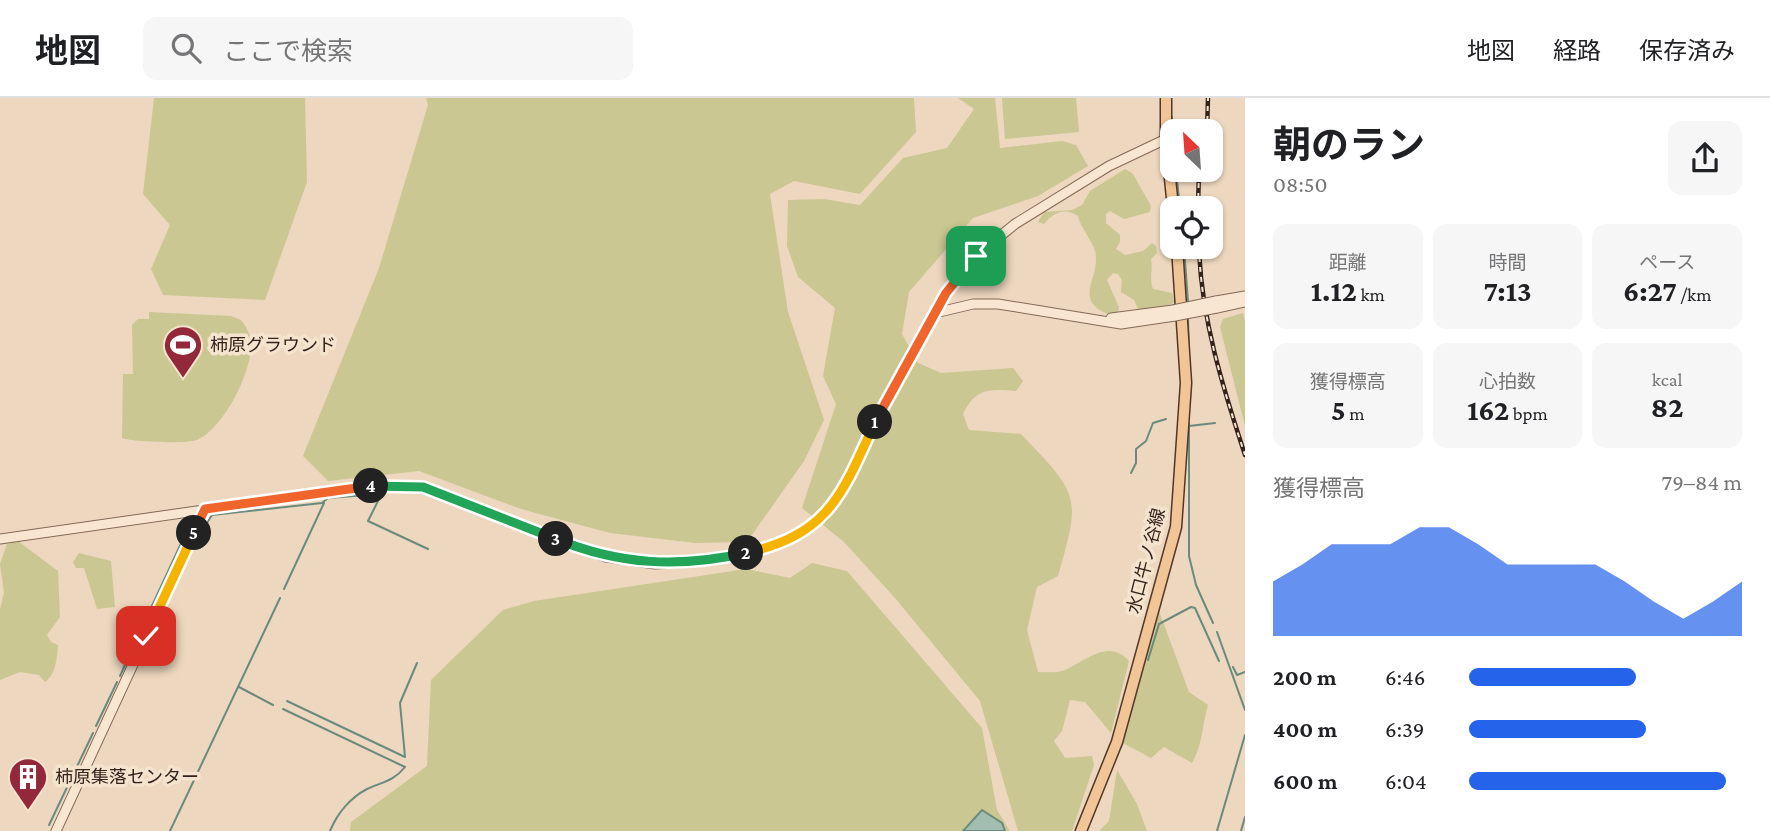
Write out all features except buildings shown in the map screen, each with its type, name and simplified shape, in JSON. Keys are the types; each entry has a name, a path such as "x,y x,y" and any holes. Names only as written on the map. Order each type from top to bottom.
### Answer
{"main road":[{"path":"1166,98 1166,119"},
{"name":"水口牛ノ谷線","path":"1081,831 1117,742 1175,527 1186,383 1178,259"}],"street":[{"path":"0,539 379,485 423,487 566,543 626,562 655,564 705,561 769,548 793,538 823,517 839,497 880,409 946,293 976,256 1015,224 1110,166 1160,142"},
{"path":"1216,305 1245,296"},
{"path":"935,313 973,304 998,304 1096,320 1174,313 1245,302"},
{"path":"56,831 205,509"}],"shaded area":[{"path":"154,98 305,98 307,182 265,300 163,295 151,269 170,225 143,194"},
{"path":"426,98 914,98 916,132 860,194 794,181 770,194 788,312 824,420 804,461 747,542 695,543 610,533 521,509 419,471 328,481 303,456 379,268 428,105"},
{"path":"958,98 995,98 1000,148 1062,141 1076,145 1088,166 1038,196 973,218 909,292 902,334 918,363 941,373 1013,368 1023,381 1016,391 984,392 973,399 963,414 969,430 1021,434 1065,485 1072,512 1058,576 1037,587 1027,630 1038,672 1062,671 1096,654 1112,651 1129,661 1111,733 1085,702 1070,700 1062,731 1054,741 1065,758 1092,756 1094,765 1072,831 1018,831 980,701 895,598 844,542 802,508 836,404 823,376 835,308 798,277 787,246 788,200 824,199 860,205 903,158 947,148 974,109"},
{"path":"1002,98 1076,98 1079,132 1005,139"},
{"path":"1125,169 1133,174 1151,206 1150,212 1124,219 1110,211 1106,214 1106,223 1120,235 1116,249 1125,255 1143,251 1152,243 1156,246 1157,253 1151,259 1152,286 1153,289 1172,293 1174,302 1165,309 1140,313 1134,300 1121,292 1122,280 1118,274 1113,273 1107,280 1119,307 1118,314 1113,316 1100,310 1090,296 1095,251 1078,216 1063,211 1051,216 1044,224 1038,222 1044,212 1072,210 1082,205 1090,191"},
{"name":"柿原グラウンド","path":"149,312 231,316 241,320 250,336 248,365 236,396 217,424 197,440 160,442 122,438 123,374 133,374 132,325 138,319 149,319"},
{"path":"1243,313 1245,426 1220,327 1223,319"},
{"path":"18,541 58,571 60,617 47,635 51,642 58,645 57,655 54,670 45,682 39,675 20,672 0,680 0,609 4,593 0,564 7,544"},
{"path":"79,553 111,561 115,607 97,609 84,568 76,568 73,562"},
{"path":"812,563 847,571 982,728 997,810 1010,831 350,831 351,822 427,766 431,680 503,610 534,601 746,569 790,578"},
{"path":"1159,611 1189,692 1208,705 1200,742 1192,763 1164,747 1151,758 1121,742"},
{"path":"1117,770 1137,804 1147,831 1099,831 1109,821"},
{"path":"982,810 1002,823 1005,831 963,831"}],"waterway":[{"path":"1177,182 1179,196"},
{"path":"1185,259 1188,302"},
{"path":"1188,318 1189,354"},
{"path":"1131,473 1136,463 1136,449 1146,441 1153,423 1166,419"},
{"path":"1189,423 1189,556 1196,585 1213,623"},
{"path":"1189,426 1215,423"},
{"path":"205,526 212,515 322,503 328,498 367,495"},
{"path":"381,495 368,521 428,549"},
{"path":"284,589 324,503"},
{"path":"144,623 192,520"},
{"path":"170,831 280,598"},
{"path":"1148,660 1159,624 1191,607 1195,608 1219,661"},
{"path":"1217,632 1245,710"},
{"path":"120,676 137,638"},
{"path":"287,701 405,757 400,703 417,663"},
{"path":"1233,667 1237,675 1245,672"},
{"path":"96,726 117,682"},
{"path":"239,687 273,705"},
{"path":"283,709 405,767 392,778 355,797 340,813 330,831"},
{"path":"49,825 93,733"},
{"path":"1217,831 1245,735"},
{"path":"1241,831 1245,817"}],"railway":[{"path":"1207,119 1208,98"},
{"path":"1198,196 1199,182"},
{"path":"1200,259 1209,326 1221,378 1245,455"}],"place":[{"name":"柿原グラウンド","path":"183,379"},
{"name":"柿原集落センター","path":"28,811"}],"route":[{"path":"146,636 205,509 336,489 379,485 423,487 606,557 643,564 705,561 769,548 793,538 823,517 839,497 880,409 912,352 946,293 976,256"}]}
